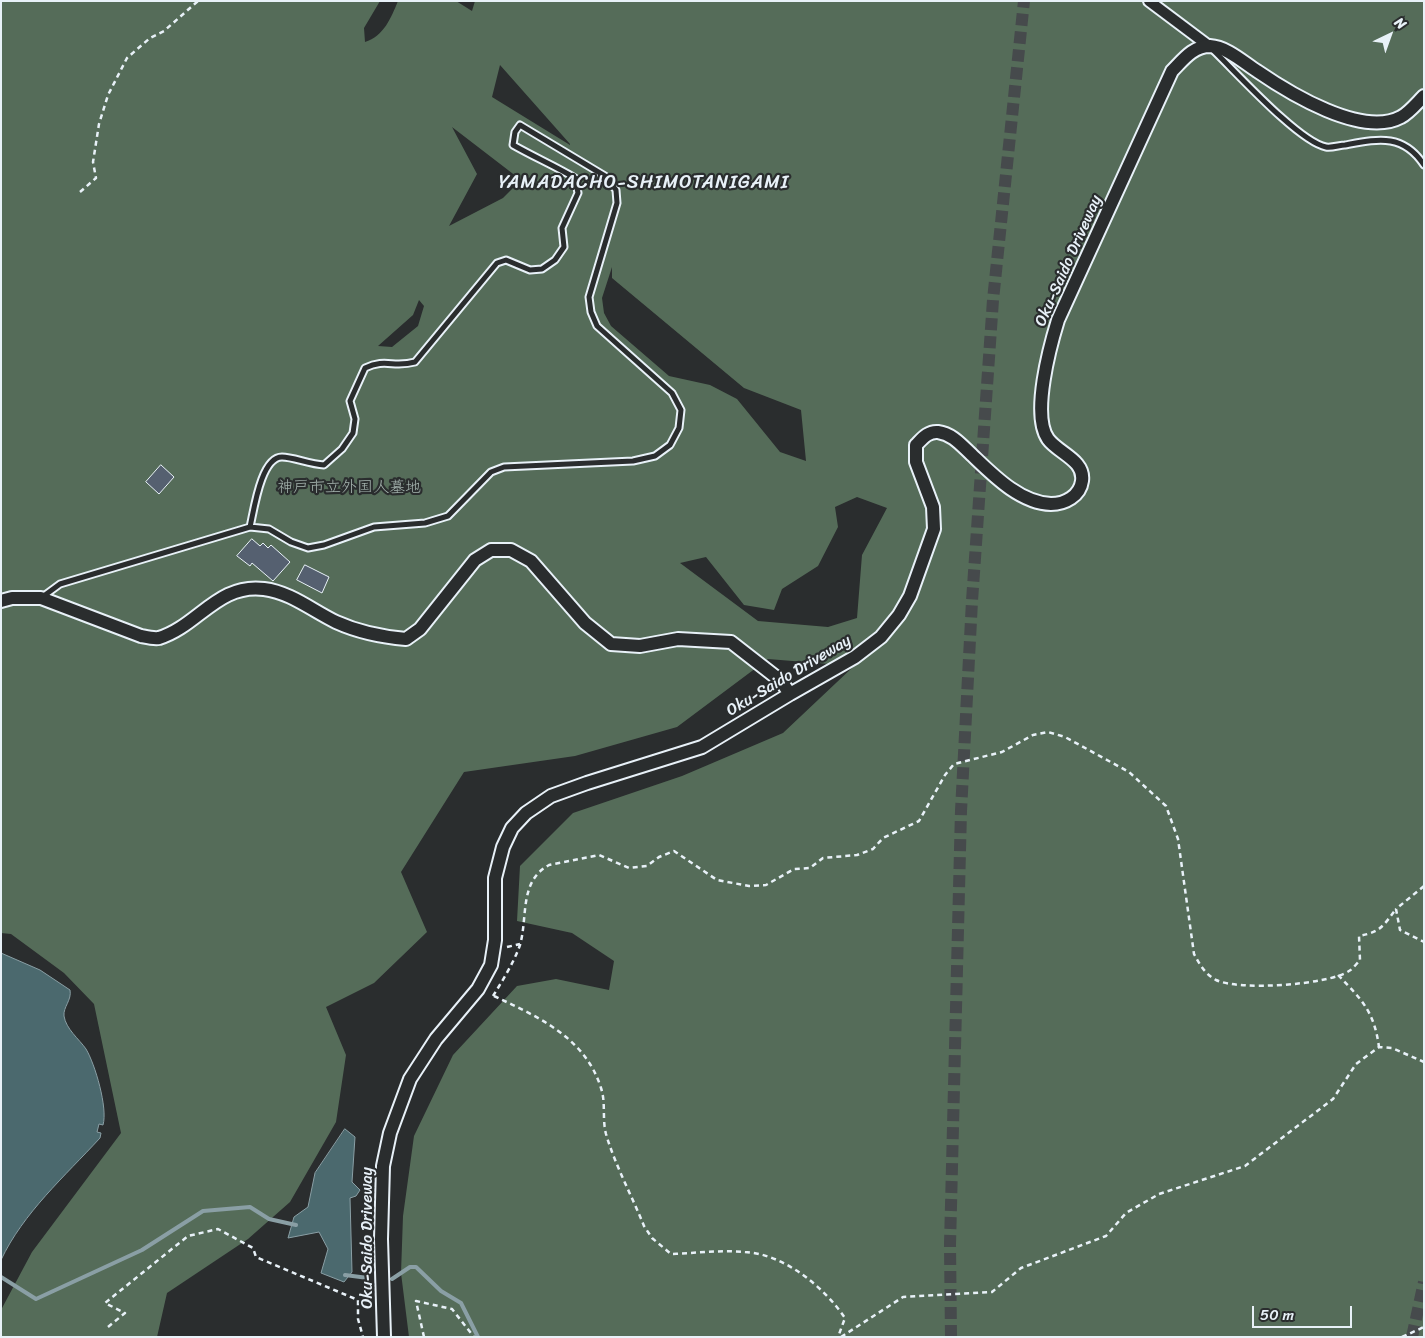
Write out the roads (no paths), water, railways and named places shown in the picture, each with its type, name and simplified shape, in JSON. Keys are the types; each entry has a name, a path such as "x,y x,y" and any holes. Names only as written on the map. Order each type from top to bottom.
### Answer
{"street":[{"path":"1149,1 1210,46 1228,52 1271,81 1310,102 1359,121 1382,123 1402,117 1424,96"},
{"name":"Oku-Saido Driveway","path":"384,1337 383,1166 390,1133 410,1078 436,1039 478,989 490,965 494,945 495,878 503,847 512,828 526,813 551,796 587,782 702,747 790,694 855,658 880,637 899,615 910,596 934,528 933,507 916,462 916,445 926,435 937,432 952,437 992,474 1021,495 1051,504 1067,501 1075,495 1082,483 1082,473 1075,461 1048,438 1042,423 1043,384 1058,320 1172,71 1191,51 1210,46"},
{"path":"1,601 12,598 41,598 140,636 158,638 177,628 228,593 263,589 291,598 338,623 385,637 406,639 420,629 475,560 491,550 511,550 531,561 585,623 611,644 640,646 678,639 731,642 781,681 790,694"}],"lane":[{"path":"1210,46 1295,128 1314,142 1327,148 1376,140 1396,141 1413,151 1424,165"},
{"path":"41,598 60,584 250,527 269,529 291,542 308,548 324,545 374,527 425,523 448,516 491,472 504,467 633,460 655,456 670,445 679,428 681,410 672,393 597,326 591,312 589,297 617,203 616,190 605,176 520,125 515,132 513,145 538,160 550,162 575,178 578,193 562,228 564,247 555,260 542,269 530,270 506,260 496,263 415,362 402,366 379,362 365,368 350,401 355,419 353,434 342,449 324,465 310,464 282,457 272,460 265,469 250,527"}],"water":[{"path":"1,953 40,970 70,990 70,997 64,1013 65,1021 86,1049 93,1065 100,1086 104,1117 103,1125 99,1124 97,1132 101,1133 100,1138 33,1211 21,1226 1,1260"},
{"path":"345,1129 355,1137 352,1182 360,1190 356,1196 350,1198 352,1272 344,1282 321,1273 328,1249 319,1232 288,1238 294,1217 308,1207 315,1173"}],"waterway":[{"path":"1,1277 36,1299 142,1250 203,1211 250,1207 269,1219 296,1225"},
{"path":"392,1279 410,1267 416,1267 441,1291 461,1303 478,1337"},
{"path":"345,1275 368,1278"}],"tunnel":[{"path":"951,1337 950,1245 961,811 972,601 993,300 1024,1"},
{"path":"1412,1337 1424,1282"}],"district":[{"name":"YAMADACHO-SHIMOTANIGAMI","path":"644,183"}],"park label":[{"name":"神戸市立外国人墓地","path":"349,488"}]}
